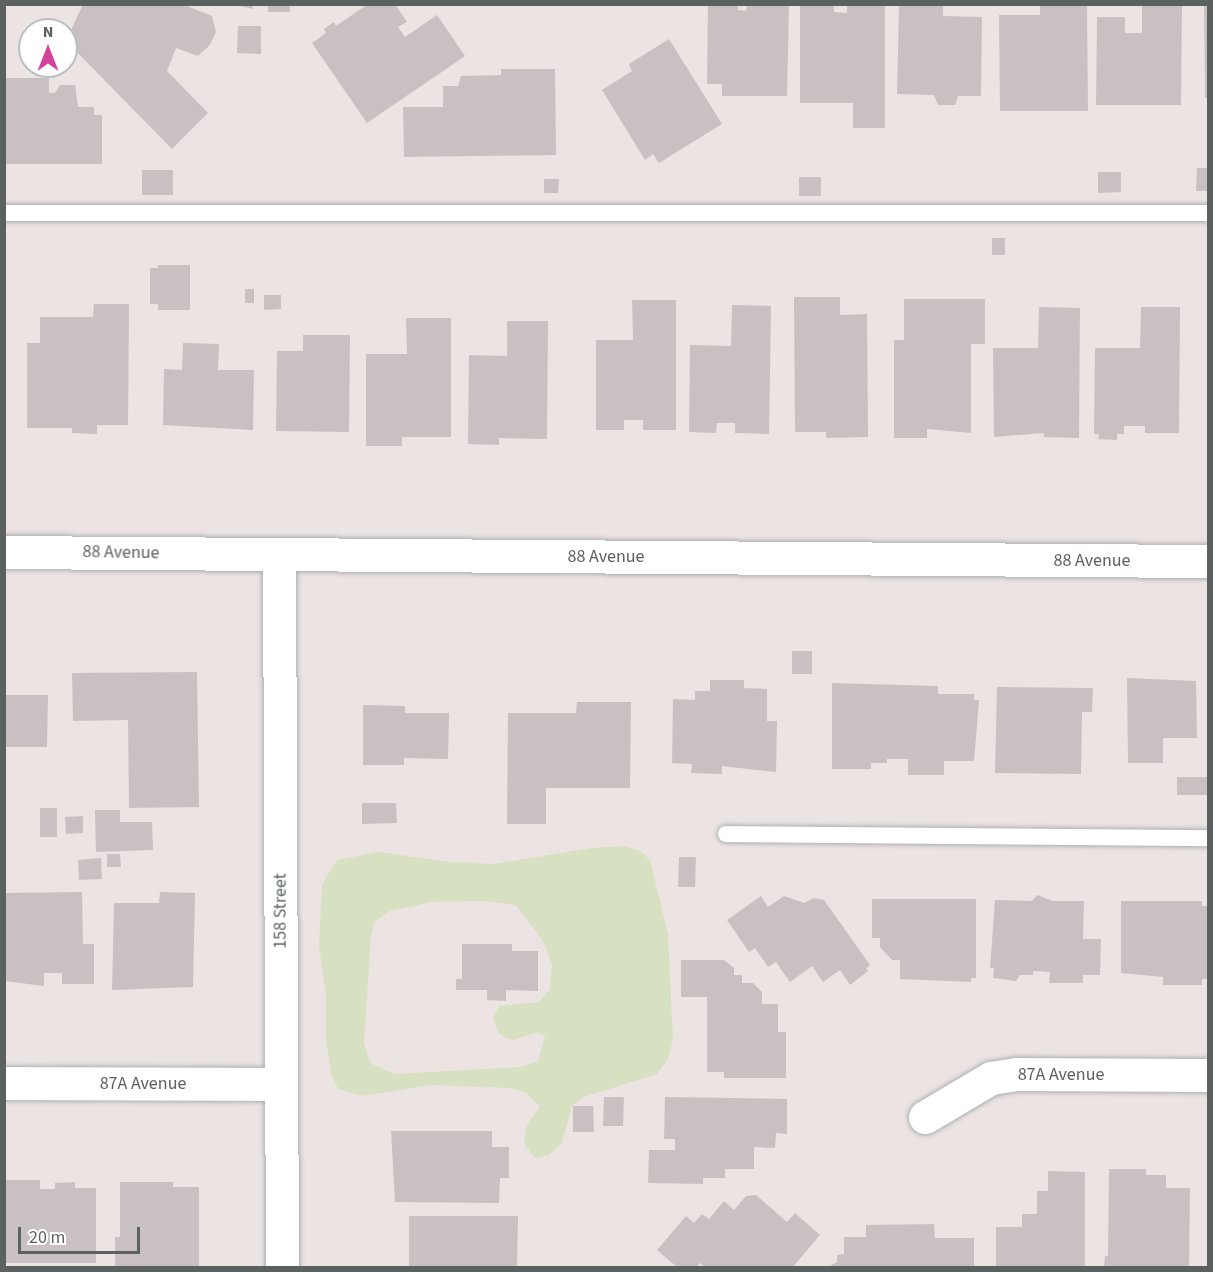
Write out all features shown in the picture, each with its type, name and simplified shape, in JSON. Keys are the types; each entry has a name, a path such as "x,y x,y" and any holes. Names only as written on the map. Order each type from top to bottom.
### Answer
{"street":[{"name":"88 Avenue","path":"4,552 1209,561"},
{"name":"158 Street","path":"279,554 282,1268"},
{"name":"87A Avenue","path":"926,1117 991,1078 1016,1074 1209,1075"},
{"name":"87A Avenue","path":"4,1083 281,1084"}],"lane":[{"path":"4,213 1209,213"},
{"path":"726,834 1209,838"}],"green space":[{"path":"625,846 640,851 650,860 668,934 673,1039 668,1059 657,1074 584,1097 572,1106 562,1143 549,1155 535,1158 524,1144 526,1127 540,1106 526,1093 511,1088 430,1085 362,1096 338,1089 331,1074 326,1039 326,996 319,947 322,884 337,860 379,852 449,862 494,864 591,848","holes":["485,901 516,905 543,941 552,965 550,989 539,1002 499,1006 493,1017 498,1032 505,1038 514,1040 538,1032 545,1036 538,1061 521,1067 395,1074 370,1063 364,1043 371,934 375,922 390,911 432,902"]}],"building":[{"path":"83,4 182,4 212,16 216,32 210,45 198,56 176,48 167,71 208,113 172,149 78,53 77,18"},
{"path":"235,4 253,4 252,9"},
{"path":"368,4 395,4 407,22 398,27 405,37 437,15 465,56 367,123 312,43 326,33 324,29 334,22 336,26"},
{"path":"708,4 738,4 738,10 746,11 747,4 789,4 787,96 722,96 722,84 707,84"},
{"path":"847,4 885,4 885,128 853,128 853,103 800,103 800,5 834,5 834,12 847,13"},
{"path":"1040,4 1087,4 1088,111 1000,111 999,15 1040,15"},
{"path":"1142,4 1182,4 1181,105 1096,105 1097,17 1125,17 1125,33 1142,33"},
{"path":"1204,4 1208,4 1208,98 1205,98"},
{"path":"268,5 290,5 290,12 268,12"},
{"path":"899,5 943,5 943,16 982,17 981,96 958,96 955,105 938,105 934,95 897,94"},
{"path":"238,26 261,26 261,54 237,53"},
{"path":"669,39 722,124 659,163 653,154 645,160 602,90 632,71 629,64"},
{"path":"501,69 555,69 556,155 404,157 403,107 443,107 443,86 458,86 461,76 501,75"},
{"path":"4,78 49,78 49,93 55,93 60,85 75,85 78,107 94,107 94,115 102,115 102,164 4,164"},
{"path":"1197,168 1208,168 1208,191 1196,191"},
{"path":"142,170 173,170 173,195 142,195"},
{"path":"1098,172 1121,172 1121,192 1098,193"},
{"path":"799,177 821,177 821,196 799,196"},
{"path":"544,179 559,179 558,193 544,193"},
{"path":"992,238 1005,238 1005,255 992,255"},
{"path":"158,265 190,265 190,310 158,310 158,304 150,304 150,268 158,268"},
{"path":"245,289 254,289 254,303 245,303"},
{"path":"264,295 281,295 281,309 264,310"},
{"path":"794,297 840,297 840,315 867,314 868,437 826,438 826,432 795,432"},
{"path":"904,299 985,299 985,344 971,344 971,433 927,429 927,438 894,438 894,340 904,340"},
{"path":"632,300 676,300 676,430 643,430 643,420 624,420 624,430 596,430 596,340 633,340"},
{"path":"94,304 129,304 128,425 97,425 97,434 72,433 72,428 27,428 27,343 40,343 40,317 93,317"},
{"path":"732,305 771,306 769,434 735,433 735,423 717,423 716,433 689,432 690,345 731,346"},
{"path":"1039,307 1080,308 1079,438 1044,437 1044,433 994,437 993,348 1038,348"},
{"path":"1141,307 1180,307 1179,433 1145,433 1145,426 1124,426 1124,434 1117,434 1117,440 1098,439 1099,434 1094,434 1095,348 1140,348"},
{"path":"406,318 451,318 451,437 402,437 402,446 366,446 366,354 407,354"},
{"path":"507,321 548,321 547,439 499,438 499,445 468,444 469,355 507,356"},
{"path":"303,335 350,335 349,432 276,431 277,351 303,351"},
{"path":"183,343 219,344 218,370 254,370 253,430 163,425 164,369 182,370"},
{"path":"792,651 812,651 812,674 792,674"},
{"path":"197,672 199,807 129,808 128,720 73,721 72,673"},
{"path":"1127,678 1196,681 1197,738 1163,738 1163,763 1128,763"},
{"path":"710,680 744,680 744,688 767,689 767,721 777,721 776,772 722,766 722,774 691,773 692,764 672,763 673,699 695,700 695,691 710,691"},
{"path":"832,683 938,686 938,694 974,694 974,700 979,700 974,761 944,761 944,775 908,775 908,759 887,759 887,763 871,763 871,769 832,769"},
{"path":"997,687 1093,688 1092,712 1082,712 1081,774 995,773"},
{"path":"4,695 48,695 47,747 4,747"},
{"path":"577,702 631,702 630,788 546,788 546,824 507,824 508,713 576,713"},
{"path":"363,705 405,706 405,713 449,713 448,759 404,758 404,765 363,765"},
{"path":"1177,777 1208,777 1208,795 1177,795"},
{"path":"362,803 396,803 397,823 362,824"},
{"path":"40,808 57,808 57,837 40,837"},
{"path":"95,810 120,810 120,822 152,822 153,850 96,852"},
{"path":"83,816 83,833 66,834 65,817"},
{"path":"107,854 120,854 121,867 107,867"},
{"path":"679,857 696,857 695,887 678,887"},
{"path":"101,858 102,879 79,880 78,860"},
{"path":"82,892 83,944 94,944 94,984 62,984 62,973 44,973 44,986 4,981 4,893"},
{"path":"160,892 195,893 193,987 112,990 114,903 159,903"},
{"path":"1037,895 1053,901 1084,901 1083,939 1101,939 1100,975 1083,975 1083,983 1049,983 1050,972 1033,971 1033,975 1020,975 1016,981 993,978 994,968 990,968 995,900 1032,901"},
{"path":"761,896 768,907 784,896 804,903 814,898 824,900 870,965 866,968 868,971 850,985 840,970 823,982 812,966 790,982 776,962 768,967 755,948 749,952 727,920"},
{"path":"872,899 976,899 976,978 971,978 971,982 900,979 900,960 892,960 880,947 880,938 872,938"},
{"path":"1121,901 1202,901 1202,906 1208,906 1208,979 1202,979 1202,985 1163,985 1163,977 1121,973"},
{"path":"462,944 512,944 512,951 538,951 538,991 506,990 506,1001 487,1000 487,990 456,990 456,979 462,979"},
{"path":"681,960 724,960 734,968 734,975 742,975 742,983 753,983 762,992 762,1004 778,1004 778,1032 786,1032 786,1078 724,1078 724,1072 707,1072 707,997 681,997"},
{"path":"604,1097 624,1097 623,1126 603,1126"},
{"path":"665,1097 787,1099 787,1134 776,1133 775,1148 754,1147 754,1169 725,1169 725,1178 703,1178 703,1184 648,1183 649,1150 675,1150 675,1139 664,1139"},
{"path":"573,1106 593,1106 594,1132 573,1132"},
{"path":"391,1131 492,1131 492,1147 509,1147 509,1178 500,1178 499,1203 395,1202"},
{"path":"1109,1169 1146,1169 1146,1175 1166,1175 1166,1188 1190,1188 1189,1268 1104,1268 1105,1256 1108,1256"},
{"path":"1048,1171 1085,1172 1085,1268 996,1268 996,1227 1022,1227 1022,1214 1037,1214 1037,1191 1048,1191"},
{"path":"4,1180 40,1180 40,1189 55,1189 55,1183 75,1182 75,1188 96,1188 96,1263 4,1263"},
{"path":"120,1182 173,1182 173,1187 199,1187 199,1268 115,1268 115,1237 120,1237"},
{"path":"756,1195 787,1222 795,1213 820,1235 792,1268 706,1268 700,1263 696,1268 678,1268 657,1250 686,1216 694,1223 702,1214 709,1219 724,1201 734,1210 746,1196"},
{"path":"409,1216 518,1216 517,1268 409,1268"},
{"path":"934,1224 935,1238 974,1238 974,1268 826,1268 837,1262 837,1255 844,1254 844,1237 866,1237 866,1225"}]}
